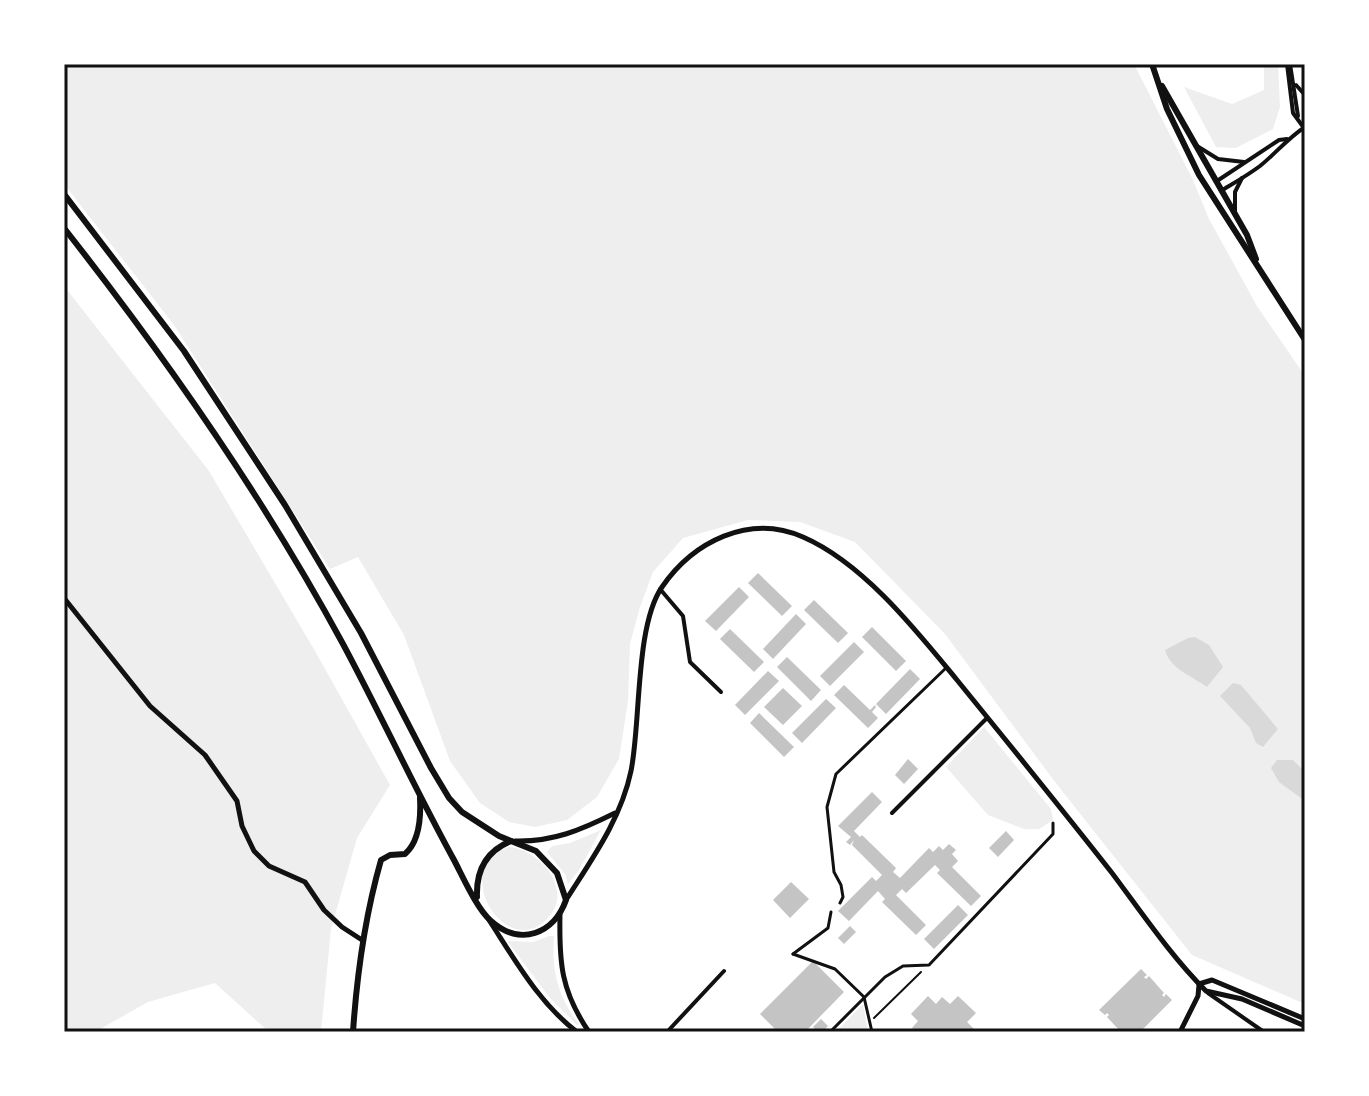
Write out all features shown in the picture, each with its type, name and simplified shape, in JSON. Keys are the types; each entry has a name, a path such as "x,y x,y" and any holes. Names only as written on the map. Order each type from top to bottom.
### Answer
{"main road":[{"path":"1152,64 1167,109 1206,187 1305,340"},
{"path":"1158,80 1235,213 1259,266"},
{"path":"1206,187 1215,182"},
{"path":"1212,197 1221,191"},
{"path":"64,194 184,351 285,505 361,633 449,798 462,812 511,841 526,845 549,863 561,880 566,900 560,914 548,928 527,936 508,933 488,920 342,643 267,516 166,364 64,228"},
{"path":"353,1032 362,940 381,860 408,852 413,844 421,814 420,794"},
{"path":"477,901 478,877 484,862 495,850 511,841"}],"street":[{"path":"1289,64 1298,119"},
{"path":"1221,191 1279,150 1287,139 1304,127 1293,113 1289,64"},
{"path":"1294,83 1305,95"},
{"path":"1215,182 1279,140 1287,139"},
{"path":"1195,144 1218,159 1246,162"},
{"path":"1235,213 1235,192 1243,177"},
{"path":"566,900 598,852 630,774 650,615 660,589 693,552 707,543 749,530 785,531 820,546 852,568 912,627 1199,984 1264,1032"},
{"path":"660,589 683,616 690,662 721,692"},
{"path":"64,598 150,706 205,755 237,801 242,826 254,851 269,866 305,882 324,910 362,940"},
{"path":"840,903 843,897 834,872 827,807 836,774 947,667"},
{"path":"892,813 987,718"},
{"path":"511,841 550,840 569,835 616,812"},
{"path":"830,1032 885,977 903,966 929,965 1053,834 1053,823"},
{"path":"831,912 828,928 793,954 835,969 864,997 872,1032"},
{"path":"560,914 562,980 573,1008 589,1032"},
{"path":"488,920 527,979 560,1018 577,1032"},
{"path":"667,1032 724,971"},
{"path":"1199,984 1212,980 1305,1019"},
{"path":"1180,1032 1198,996 1199,984"},
{"path":"1206,991 1242,999 1305,1026"}],"path":[{"path":"870,1022 929,965"}],"shaded area":[{"path":"64,64 1134,64 1193,180 1209,219 1257,306 1305,376 1305,1004 1192,955 1055,782 945,634 855,542 800,522 748,520 683,538 653,572 630,644 628,701 619,759 597,797 567,820 535,827 509,822 480,803 450,761 404,635 358,557 330,569 174,325 64,184"},
{"path":"1264,64 1278,64 1280,107 1273,129 1236,148 1216,147 1184,87 1232,104 1264,90"},
{"path":"64,286 209,471 390,785 357,838 331,929 321,1032 269,1032 215,983 148,1002 95,1032 64,1032"},
{"path":"1195,637 1209,645 1223,667 1207,687 1177,667 1165,650"},
{"path":"1233,683 1241,685 1278,729 1263,747 1256,743 1250,728 1220,696"},
{"path":"984,727 1051,809 1053,820 1039,829 1024,829 988,815 946,767"},
{"path":"1277,760 1293,760 1305,772 1305,801 1279,782 1271,768"},
{"path":"601,830 568,884 565,874 547,852 552,846 570,843"},
{"path":"509,847 532,855 542,863 556,884 555,907 548,918 532,929 516,929 501,921 490,908 483,891 483,874 491,858"},
{"path":"554,936 554,960 561,993 577,1025 550,998 507,941 533,942"},
{"path":"863,1004 868,1032 836,1032"}],"building":[{"path":"758,573 792,606 782,616 748,583"},
{"path":"739,587 749,597 716,631 705,621"},
{"path":"814,600 848,633 838,643 804,610"},
{"path":"796,614 806,624 773,659 763,649"},
{"path":"872,627 906,661 896,671 862,637"},
{"path":"730,629 764,662 754,672 720,639"},
{"path":"854,642 864,652 830,686 820,676"},
{"path":"787,657 821,690 811,701 777,667"},
{"path":"910,669 920,679 886,714 876,704"},
{"path":"768,671 779,681 745,715 735,705"},
{"path":"844,685 870,710 875,705 872,712 878,718 868,728 834,695"},
{"path":"783,688 802,706 783,725 764,707"},
{"path":"826,699 836,708 802,743 792,733"},
{"path":"759,713 794,747 784,757 750,723"},
{"path":"908,759 918,769 904,784 895,775"},
{"path":"872,792 882,802 854,831 896,868 893,872 900,878 929,848 933,852 939,846 943,850 949,844 956,850 952,854 958,861 952,867 981,896 971,906 937,873 940,870 935,865 906,893 902,889 896,895 926,925 916,935 882,902 885,899 878,891 849,921 838,911 872,877 876,881 882,875 852,845 854,840 850,845 846,842 851,837 838,826"},
{"path":"1006,831 1014,840 998,857 989,848"},
{"path":"791,882 809,899 790,918 773,900"},
{"path":"958,905 968,915 934,949 924,939"},
{"path":"850,926 856,932 844,944 838,938"},
{"path":"813,961 844,992 805,1032 778,1032 760,1014"},
{"path":"1141,969 1147,975 1144,977 1149,976 1164,997 1166,994 1172,1000 1140,1032 1121,1032 1107,1013 1105,1015 1099,1010"},
{"path":"928,996 936,1004 942,997 950,1004 958,996 976,1013 967,1022 975,1030 916,1032 912,1028 918,1021 911,1014"},
{"path":"821,1019 828,1026 818,1032 813,1027"}]}
